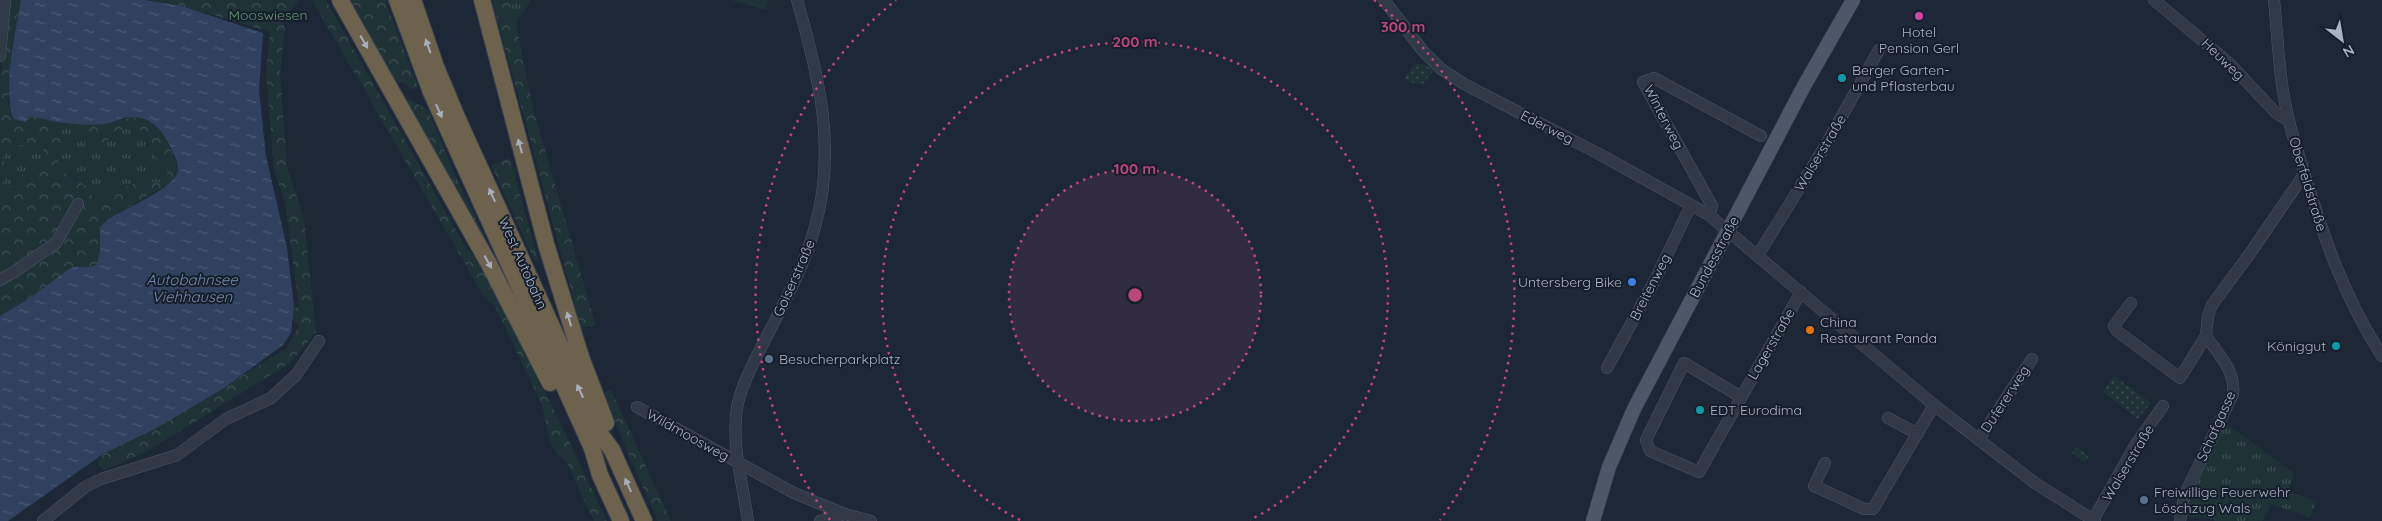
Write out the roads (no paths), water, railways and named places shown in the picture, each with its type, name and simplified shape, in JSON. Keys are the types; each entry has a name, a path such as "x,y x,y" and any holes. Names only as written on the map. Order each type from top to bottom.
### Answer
{"highway":[{"path":"340,0 488,262 584,452 600,475"},
{"name":"West Autobahn","path":"397,0 431,92 592,448 600,475 621,521"},
{"name":"West Autobahn","path":"413,0 436,67 456,115 601,435 612,450 644,521"},
{"path":"482,0 546,244 581,357 609,431 612,450"}],"main road":[{"name":"Bundesstraße","path":"1593,521 1609,467 1634,409 1804,86 1853,0"}],"street":[{"path":"0,56 5,0"},
{"name":"Goiserstraße","path":"748,521 738,463 736,435 739,400 750,371 796,280 815,227 824,183 826,132 819,82 797,0"},
{"name":"Ederweg","path":"1384,0 1423,50 1450,76 1709,214 1728,232"},
{"name":"Heuweg","path":"2154,0 2229,63 2276,113 2289,121"},
{"name":"Oberfeldstraße","path":"2274,0 2281,80 2289,121 2304,173 2329,250 2343,285 2382,356"},
{"name":"Walserstraße","path":"1758,255 1824,148 1879,50"},
{"name":"Winterweg","path":"1709,214 1712,206 1643,82 1654,78 1761,136"},
{"path":"2131,303 2114,326 2117,331 2180,378 2206,336 2208,316 2212,305 2304,173"},
{"path":"0,280 56,243 78,204"},
{"name":"Breitenweg","path":"1607,368 1654,282 1690,205"},
{"name":"Walserstraße","path":"1728,232 1758,255 1934,406 2035,483 2094,521 2136,444 2163,406"},
{"name":"Lagerstraße","path":"1741,397 1684,362 1646,440 1650,451 1699,472 1801,292"},
{"name":"Schafgasse","path":"2180,521 2184,496 2233,394 2234,383 2231,373 2206,336"},
{"path":"42,521 85,487 101,479 177,455 226,419 271,398 296,375 319,341"},
{"name":"Dufererweg","path":"1979,439 2032,359"},
{"path":"1825,463 1814,486 1864,509 1873,509 1934,406"},
{"name":"Wildmoosweg","path":"637,407 794,493 845,514 871,521"},
{"path":"1888,418 1918,434"},
{"path":"820,521 845,514"}],"water":[{"name":"Autobahnsee Viehhausen","path":"21,0 145,0 182,6 263,33 259,91 266,156 287,248 294,305 291,333 283,345 224,388 155,429 103,454 8,521 0,521 0,316 30,298 69,269 90,267 97,264 100,250 100,227 107,220 168,184 178,171 175,156 168,142 156,126 142,118 128,117 95,125 66,123 28,116 26,122 13,119 10,106 10,76 13,44"}],"place":[{"name":"Hotel Pension Gerl","path":"1919,16"},
{"name":"Berger Garten- und Pflasterbau","path":"1842,78"},
{"name":"Untersberg Bike","path":"1632,282"},
{"name":"China Restaurant Panda","path":"1810,330"},
{"name":"Königgut","path":"2336,346"},
{"name":"Besucherparkplatz","path":"769,359"},
{"name":"EDT Eurodima","path":"1700,410"},
{"name":"Freiwillige Feuerwehr Löschzug Wals","path":"2144,500"}],"park label":[{"name":"Mooswiesen","path":"268,15"}]}
